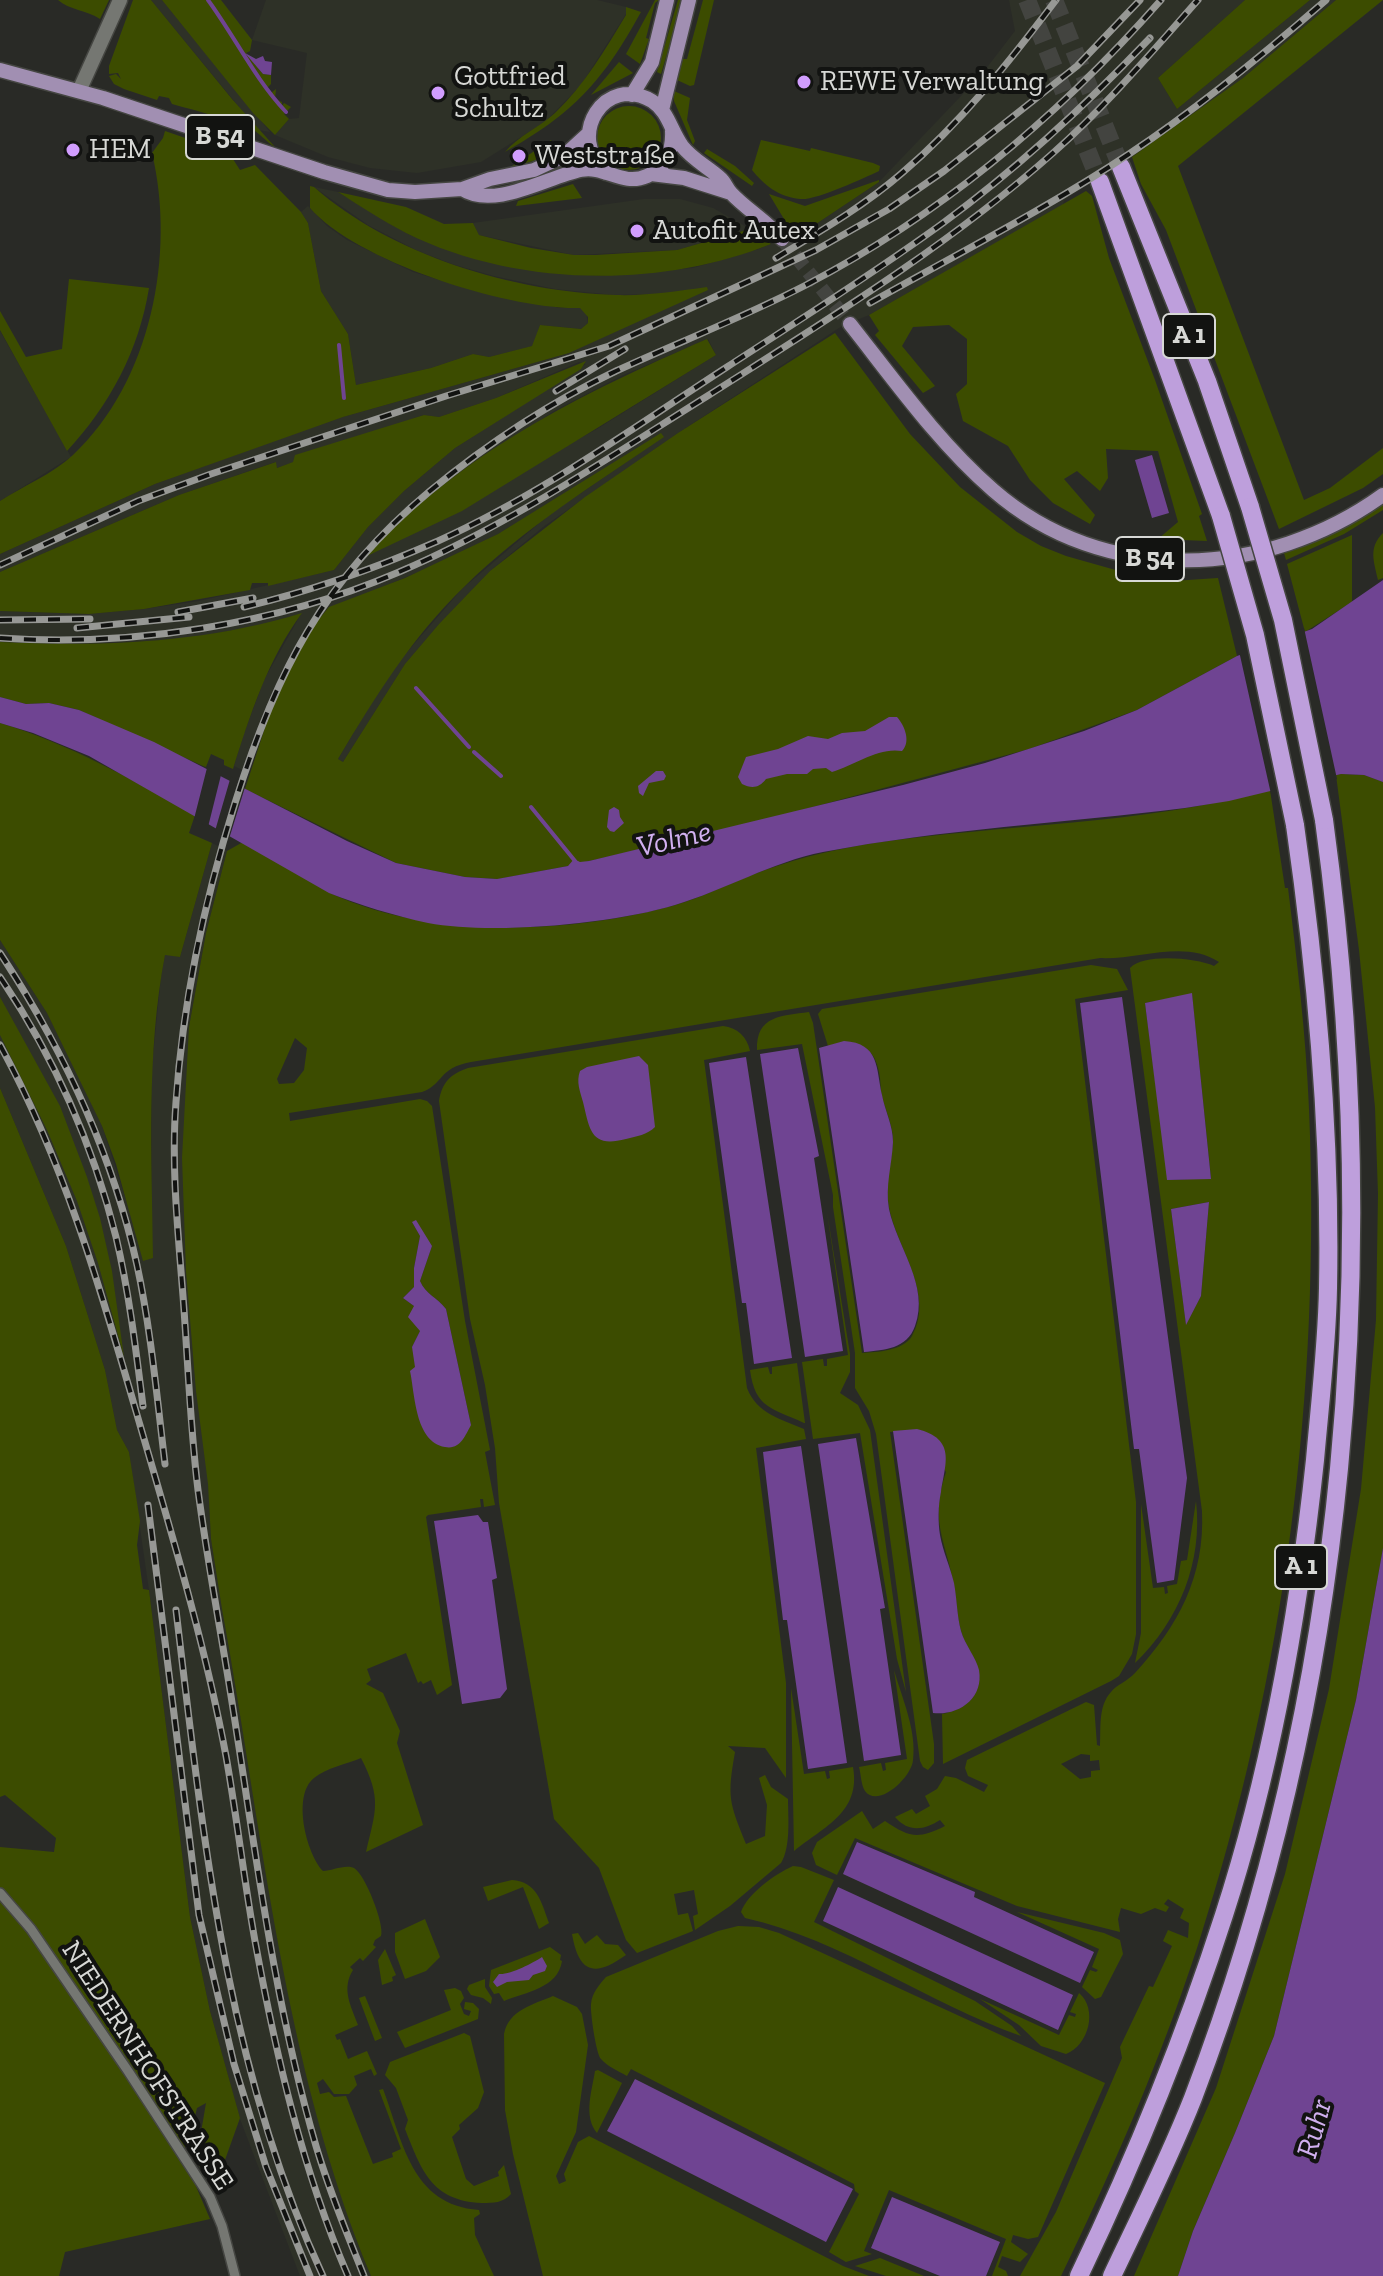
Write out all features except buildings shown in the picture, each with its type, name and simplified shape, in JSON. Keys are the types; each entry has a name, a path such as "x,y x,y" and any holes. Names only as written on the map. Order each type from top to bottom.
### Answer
{"highway":[{"name":"A 1","path":"1112,2276 1193,2098 1254,1919 1306,1714 1334,1557 1350,1407 1357,1299 1358,1176 1345,969 1324,820 1283,620 1250,507 1202,368 1121,167"},
{"name":"A 1","path":"1079,2276 1161,2094 1225,1913 1252,1813 1284,1675 1303,1558 1321,1398 1329,1217 1321,1054 1311,948 1295,825 1255,635 1221,516 1100,182"}],"main road":[{"path":"667,0 652,62 632,95 648,99 662,110 689,0"},
{"name":"B 54","path":"0,70 79,91 324,172 388,190 415,192 462,189 490,179 534,170 564,156 588,134 592,118 603,105 616,97 632,95"},
{"name":"B 54","path":"662,110 684,149 722,179 731,193 782,239"},
{"path":"651,174 669,155 672,130"},
{"path":"588,134 592,155 606,173"},
{"name":"B 54","path":"462,189 476,196 496,195 580,170 628,180 651,174 684,178 731,193"},
{"name":"B 54","path":"850,324 967,467 1014,507 1062,535 1090,547 1160,561 1219,560 1249,555 1309,536 1346,519 1383,495"}],"street":[{"path":"79,91 120,0"},
{"name":"NIEDERNHOFSTRASSE","path":"0,1893 31,1929 210,2197 222,2226 235,2276"}],"shaded area":[{"path":"151,0 162,0 270,132 258,130"},
{"name":"Gottfried Schultz","path":"266,0 597,0 626,7 626,14 581,85 545,122 481,162 417,173 370,168 328,157 275,135 289,119 299,118 307,53 252,40"},
{"path":"1009,0 1245,0 1158,78 1177,109 1310,0 1336,0 1243,78 1157,141 1064,200 1063,206 869,315 842,326 678,433 543,527 490,571 439,624 405,664 343,762 338,759 379,690 401,659 462,589 549,515 663,437 498,534 378,589 263,731 249,773 234,766 243,736 264,680 301,614 268,624 184,639 62,645 0,642 0,611 89,614 144,609 199,601 334,570 368,527 404,491 455,448 586,364 579,362 496,398 439,417 423,415 277,468 275,462 179,495 0,572 0,554 155,484 281,438 343,417 569,353 657,294 614,295 555,289 452,264 416,250 368,225 314,187 338,192 408,234 452,250 516,267 599,276 693,268 759,249 816,224 879,182 982,74 1015,31","holes":["708,339 716,355 597,429 369,554 444,485 554,411 621,376"]},
{"path":"644,199 680,199 713,208 750,229 677,250 574,255 479,235 473,223"},
{"path":"308,206 327,226 347,240 413,272 476,291 560,308 580,308 586,312 588,323 581,329 540,325 533,346 489,357 473,354 431,368 356,385 348,334 321,291 308,223 301,212"},
{"path":"0,331 71,457 0,501"},
{"path":"212,843 227,851 206,933 189,1027 211,1539 278,1939 357,2242 371,2276 300,2276 240,2119 210,2011 190,1917 129,1452 117,1430 105,1370 66,1246 0,1088 0,940 47,1013 85,1088 102,1126 127,1203 152,1258 152,1066 161,977 165,954 180,957"}],"green space":[{"path":"58,0 109,0 100,19"},
{"path":"133,0 151,0 275,147 250,128 172,104 169,98 159,96 157,100 114,84 109,76 116,74 121,79 118,73 109,74 109,66"},
{"path":"162,0 221,0 252,40 250,51 246,53 263,74 271,75 271,84 267,88 271,93 276,89 275,99 282,102 282,106 284,103 291,107 284,114 289,119 275,135 253,113"},
{"path":"655,0 659,0 655,3 646,38 649,39 640,64 626,54"},
{"path":"678,0 683,0 661,74 657,72"},
{"path":"703,0 714,0 694,85 690,86 677,80 683,59 687,59"},
{"path":"1245,0 1310,0 1177,109 1158,78"},
{"path":"1336,0 1383,0 1178,166 1304,500 1330,488 1383,448 1383,474 1363,488 1279,529 1166,230 1141,184 1132,157 1243,78"},
{"path":"626,7 641,12 613,58 585,93 550,123 505,152 555,113 576,90 626,15"},
{"path":"619,62 633,73 591,95"},
{"path":"674,91 690,98 687,120 695,141 693,145 674,101"},
{"path":"623,106 635,106 652,115 659,126 659,150 652,161 635,170 623,170 611,165 602,156 597,144 597,132 602,120 611,111"},
{"path":"165,131 229,153 240,170 255,165 301,212 308,223 321,291 348,334 356,385 431,368 473,354 489,357 532,346 540,325 581,329 588,323 588,317 580,308 514,301 436,279 397,264 332,228 310,208 310,186 379,232 416,250 496,277 577,292 616,295 707,287 708,290 569,353 343,417 155,484 0,554 0,501 73,455 100,425 122,391 139,354 151,314 161,233 159,192 152,153"},
{"path":"551,140 556,151 509,168"},
{"path":"761,140 873,163 880,166 879,171 817,196 792,198 773,189 752,170"},
{"path":"707,149 735,166 754,183 752,186 704,153"},
{"path":"879,180 816,224 793,234 769,194 805,206"},
{"path":"573,184 582,198 516,206 518,201"},
{"path":"1086,191 1092,196 1109,258 1202,514 1199,516 1207,541 1158,539 1178,522 1158,451 1106,449 1108,478 1100,491 1077,471 1064,479 1095,515 1090,524 1053,503 1030,480 1008,446 963,421 956,394 967,384 967,339 949,325 913,327 902,346 935,386 923,393 875,335 879,331 869,315"},
{"path":"338,192 406,207 444,224 473,223 479,235 574,255 677,250 750,229 771,244 728,259 635,275 587,276 540,272 493,264 448,251 406,233"},
{"path":"69,279 149,288 138,333 120,376 97,415 67,451 0,330 0,311 26,357 62,349"},
{"path":"835,333 910,434 960,487 1017,532 1066,556 1158,582 1218,578 1237,656 1137,710 1029,749 757,822 498,879 465,877 396,863 245,789 274,700 302,646 329,607 405,578 498,534 661,433 664,437 535,526 445,606 395,668 338,759 343,762 405,664 490,571 585,497 678,433"},
{"path":"707,339 716,355 462,511 367,556 403,519 482,456 569,404"},
{"path":"586,361 581,369 455,448 404,491 368,527 334,570 268,586 268,583 252,583 250,590 144,609 89,614 0,611 0,572 179,495 276,462 277,468 293,462 295,455 424,415 439,417 496,398"},
{"path":"1383,504 1383,510 1344,534 1286,560 1284,553 1341,529"},
{"path":"1383,533 1383,578 1378,580 1374,549"},
{"path":"1352,535 1352,602 1305,632 1287,564"},
{"path":"302,613 270,668 233,769 211,754 206,767 203,766 79,710 49,703 26,704 0,697 0,642 76,644 152,641 228,631"},
{"path":"0,723 76,752 195,815 189,833 212,843 180,957 165,955 153,1068 153,1258 143,1261 102,1126 47,1013 0,940"},
{"path":"1336,775 1364,775 1383,782 1383,1548 1356,1700 1274,2036 1193,2231 1178,2276 1134,2276 1216,2088 1285,1874 1329,1689 1361,1489 1376,1320 1378,1194 1375,1107 1359,950"},
{"path":"1270,790 1285,888 1288,888 1303,1026 1309,1109 1309,1320 1291,1532 1275,1637 1254,1741 1198,1945 1135,2113 1061,2276 1020,2276 1056,2212 1122,2058 1120,2047 1172,1946 1163,1941 1168,1930 1188,1938 1189,1923 1180,1918 1184,1909 1168,1899 1164,1904 1169,1907 1166,1912 1155,1908 1141,1914 1121,1908 1118,1919 1120,1932 1017,1906 855,1838 837,1875 816,1865 812,1853 817,1842 862,1811 873,1829 885,1821 907,1833 920,1835 945,1826 940,1820 922,1828 911,1828 895,1817 912,1809 916,1814 930,1806 925,1796 937,1789 945,1776 984,1792 988,1785 968,1776 965,1768 967,1760 1086,1702 1094,1705 1097,1745 1100,1746 1101,1718 1107,1698 1150,1655 1186,1599 1199,1558 1202,1511 1130,968 1146,960 1158,959 1183,959 1214,966 1219,962 1206,955 1176,951 1100,958 471,1062 453,1068 422,1092 289,1113 290,1121 420,1099 432,1106 465,1321 490,1450 485,1452 495,1505 484,1507 483,1499 480,1499 481,1507 426,1517 452,1685 437,1695 431,1680 418,1683 406,1653 367,1669 371,1680 366,1684 383,1693 400,1731 397,1743 423,1825 366,1852 375,1805 372,1784 361,1758 314,1778 307,1786 304,1797 304,1824 317,1863 323,1871 347,1867 358,1872 373,1900 381,1930 381,1936 373,1945 376,1947 363,1961 360,1958 350,1967 353,1970 349,1977 348,1998 358,2025 335,2035 337,2040 340,2039 348,2059 367,2051 377,2074 374,2076 371,2069 354,2076 357,2085 349,2094 334,2094 323,2079 317,2083 320,2094 329,2092 334,2097 346,2096 373,2164 393,2157 392,2153 401,2149 379,2090 383,2089 404,2149 424,2183 456,2206 479,2210 480,2214 474,2218 475,2235 494,2276 371,2276 341,2196 316,2114 279,1947 211,1539 208,1484 196,1391 186,1271 182,1158 189,1027 206,933 227,851 243,842 332,894 371,909 412,919 456,925 545,926 589,922 672,906 756,873 860,845 1123,817 1221,802","holes":["1192,994 1211,1178 1168,1180 1145,1003","295,1038 307,1048 304,1070 294,1083 279,1084 277,1079","1209,1202 1201,1296 1186,1324 1171,1209","412,1222 432,1246 420,1281 425,1290 446,1309 471,1425 412,1347 420,1331 414,1306 403,1298 414,1287 420,1236","1081,1754 1090,1755 1090,1761 1099,1760 1100,1770 1091,1771 1091,1777 1080,1779 1061,1764"]},
{"path":"1091,965 1117,969 1128,990 1075,999 1136,1502 1136,1634 1132,1654 1119,1676 1111,1681 943,1764 942,1714 969,1702 977,1690 979,1674 960,1628 939,1518 946,1472 921,1430 890,1432 934,1744 934,1763 928,1770 920,1761 876,1434 869,1411 855,1388 855,1353 833,1195 802,1044 757,1050 758,1038 772,1019 809,1012 862,1353 889,1350 902,1345 912,1336 918,1319 919,1302 888,1200 893,1146 891,1128 879,1072 872,1055 867,1049 853,1044 828,1046 818,1014 822,1009"},
{"path":"0,997 60,1106 87,1177 112,1271 124,1357 77,1201 47,1130 0,1035"},
{"path":"723,1026 741,1034 750,1051 704,1060 747,1388 763,1410 804,1429 806,1439 756,1448 786,1683 786,1778 765,1748 728,1746 735,1752 731,1799 746,1844 765,1836 767,1805 759,1778 765,1775 771,1787 788,1799 788,1840 781,1863 730,1906 695,1930 693,1916 698,1914 694,1890 674,1894 678,1915 688,1913 693,1931 637,1953 626,1940 599,1868 554,1819 499,1503 495,1448 470,1319 439,1101 448,1080 468,1068"},
{"path":"0,1088 66,1246 105,1370 117,1430 129,1452 140,1521 137,1545 143,1589 149,1590 190,1917 210,2011 240,2118 216,2185 196,2162 206,2103 197,2108 190,2136 179,2160 195,2184 210,2219 65,2252 59,2276 0,2276 0,1847 54,1852 56,1838 5,1795 0,1797"},
{"path":"827,1212 850,1354 850,1372 840,1393 858,1405 870,1430 906,1692 897,1659 860,1433 813,1439 802,1362 823,1359 824,1366 827,1366 827,1359 848,1355"},
{"path":"797,1363 805,1423 767,1406 756,1393 750,1370 768,1367 772,1374 772,1367"},
{"path":"1196,1501 1196,1546 1185,1589 1164,1629 1135,1663 1141,1633 1141,1504 1153,1588 1164,1587 1165,1594 1168,1593 1167,1586 1177,1584 1181,1561 1187,1560"},
{"path":"894,1670 911,1726 913,1760 907,1775 894,1789 886,1794 871,1796 864,1789 859,1767 881,1763 883,1771 886,1770 885,1763 907,1759"},
{"path":"791,1688 804,1774 825,1771 827,1779 830,1778 829,1771 853,1767 854,1783 846,1807 794,1851"},
{"path":"793,1866 834,1880 814,1922 975,2001 1012,2026 1021,2036 952,2007 816,1941 745,1918 741,1912 749,1898 770,1879"},
{"path":"512,1880 533,1889 549,1923 539,1929 523,1887 488,1901 483,1887"},
{"path":"1017,1912 1104,1933 1120,1940 1123,1954 1101,1997 1095,1999 1082,1987 1090,1970 1098,1970 1092,1967 1099,1949"},
{"path":"425,1919 440,1957 426,1971 405,1979 395,1952 395,1933"},
{"path":"738,1926 759,1927 779,1933 1105,2083 1038,2237 1028,2239 1013,2235 1011,2242 1028,2254 1020,2262 1002,2256 998,2267 1008,2276 992,2276 1006,2239 889,2190 864,2251 872,2254 846,2262 829,2252 859,2194 854,2184 631,2069 627,2076 601,2059 595,2041 591,2004 594,1993 606,1977 718,1931"},
{"path":"578,1933 585,1944 597,1935 605,1944 618,1945 626,1955 605,1967 590,1968 579,1957 575,1947 572,1934"},
{"path":"550,1947 561,1955 562,1961 548,1983 504,2001 499,1993 494,1994 489,1986 491,1970"},
{"path":"385,1949 396,1975 392,1977 393,1981 382,1985 378,1960"},
{"path":"485,1979 491,2004 471,1995 467,1989 469,1985"},
{"path":"455,1988 461,1991 464,1998 460,2004 464,2014 469,2016 471,2011 464,2009 465,2002 473,2003 479,2009 478,2019 405,2048 397,2032 451,2010 444,1990"},
{"path":"1079,1993 1088,2008 1088,2026 1080,2043 1066,2054 1041,2046 1019,2025 980,1999 1059,2035 1069,2015 1075,2017 1076,2014 1070,2012"},
{"path":"365,1996 382,2038 375,2041 359,1998"},
{"path":"553,1996 577,2007 582,2014 588,2045 576,2132 556,2176 559,2184 566,2181 564,2174 578,2142 589,2136 843,2266 869,2276 543,2276 505,2110 504,2034 516,2014"},
{"path":"464,2033 470,2036 484,2092 478,2108 459,2125 460,2129 452,2137 466,2179 474,2186 499,2176 498,2172 504,2165 511,2194 498,2202 465,2201 439,2189 430,2180 405,2129 408,2120 396,2088 385,2075 390,2062"},
{"path":"595,2071 622,2083 597,2133 589,2111"},
{"path":"880,2258 924,2276 886,2276 855,2266"}],"water":[{"path":"245,53 256,59 263,56 265,61 272,62 271,75 263,74"},
{"path":"1152,455 1169,513 1152,518 1135,460"},
{"path":"1383,580 1383,782 1364,775 1341,774 1229,801 1185,808 868,844 785,862 712,892 649,912 552,926 484,928 428,923 353,902 329,893 89,756 0,723 0,697 26,704 49,703 79,710 154,742 396,863 465,877 497,879 568,866 574,859 589,861 903,785 1084,731 1137,710 1237,656 1312,629"},
{"path":"889,717 897,717 904,729 906,743 902,751 875,754 832,772 826,768 813,769 807,774 787,774 766,779 755,787 742,784 738,777 746,757 778,749 808,736 828,739 842,733 865,731"},
{"path":"656,771 663,771 666,776 664,780 649,783 643,796 638,786"},
{"path":"614,807 619,810 624,823 614,832 607,827 609,810"},
{"path":"1192,993 1211,1179 1167,1180 1145,1003"},
{"path":"1122,997 1187,1478 1174,1580 1157,1583 1139,1449 1134,1449 1080,1003"},
{"path":"844,1041 864,1047 877,1067 893,1136 889,1209 911,1267 919,1311 911,1334 901,1344 864,1352 819,1048"},
{"path":"798,1048 819,1156 814,1158 843,1351 805,1357 760,1054"},
{"path":"639,1056 648,1065 655,1127 645,1134 626,1139 599,1139 590,1129 579,1086 580,1071"},
{"path":"746,1057 792,1358 754,1364 746,1303 742,1303 709,1063"},
{"path":"1209,1202 1201,1296 1186,1325 1171,1209"},
{"path":"416,1220 432,1246 420,1281 425,1290 446,1309 471,1425 461,1441 450,1447 435,1443 422,1427 410,1371 415,1367 412,1347 420,1331 408,1317 414,1306 403,1298 414,1287 420,1236 412,1222"},
{"path":"917,1429 938,1439 946,1454 939,1508 940,1535 954,1583 961,1631 979,1670 977,1689 967,1704 942,1713 933,1713 893,1431"},
{"path":"856,1438 885,1608 880,1609 901,1755 864,1761 818,1444"},
{"path":"801,1446 847,1763 808,1769 787,1620 783,1620 763,1452"},
{"path":"478,1515 483,1522 488,1522 497,1578 492,1580 507,1689 500,1698 462,1704 434,1521"},
{"name":"Ruhr","path":"1383,1548 1383,2276 1178,2276 1193,2231 1274,2036 1356,1700"},
{"path":"857,1842 975,1892 974,1897 1094,1952 1080,1983 843,1874"},
{"path":"838,1887 1073,1995 1058,2030 823,1921"},
{"path":"542,1957 547,1966 545,1971 529,1980 507,1982 497,1987 493,1982 499,1974 515,1971"},
{"path":"635,2079 853,2189 826,2242 607,2131"},
{"path":"892,2197 1000,2242 986,2276 940,2276 871,2248"}],"pier":[{"path":"1304,628 1337,779 1271,794 1239,651"},
{"path":"208,764 222,771 208,827 194,819"},
{"path":"231,776 246,784 229,839 215,831"}],"waterway":[{"path":"208,0 286,112"},
{"path":"339,345 344,398"},
{"path":"416,688 469,747"},
{"path":"474,752 501,776"},
{"path":"531,807 575,861"}],"tunnel":[{"path":"1027,0 1100,182"},
{"path":"1054,0 1121,167"},
{"path":"782,239 850,324"}],"railway":[{"path":"776,258 857,208 924,154 984,91 1056,0"},
{"path":"0,565 138,501 211,474 609,346 816,250 889,209 944,171 1077,66 1140,0"},
{"path":"364,2276 316,2146 288,2035 257,1866 205,1542 191,1418 175,1175 179,1064 205,914 224,840 251,756 286,670 307,632 360,559 430,491 496,441 567,397 616,371 806,285 905,227 997,159 1040,122 1161,0"},
{"path":"0,638 101,639 152,635 254,619 352,590 399,572 480,533 596,466 798,339 972,220 1073,135 1198,0"},
{"path":"870,303 1034,212 1129,154 1230,80 1326,0"},
{"path":"244,607 342,578 438,541 513,503 586,460 863,279 943,223 1051,135 1150,38"},
{"path":"556,391 625,349"},
{"path":"178,612 253,598"},
{"path":"77,628 189,617"},
{"path":"0,620 90,619"},
{"path":"0,953 64,1064 114,1182 142,1290 165,1464"},
{"path":"0,977 54,1069 96,1169 121,1258 143,1406"},
{"path":"0,1045 44,1137 80,1231 176,1549 218,1714 255,1941 282,2069 317,2195 348,2276"},
{"path":"148,1505 199,1915 234,2064 266,2167 310,2276"},
{"path":"176,1610 209,1865 241,2033 263,2116 290,2197 323,2276"}],"place":[{"name":"REWE Verwaltung","path":"804,82"},
{"name":"Gottfried Schultz","path":"438,93"},
{"name":"HEM","path":"73,150"},
{"name":"Weststraße","path":"519,156"},
{"name":"Autofit Autex","path":"637,231"}],"water label":[{"name":"Volme","path":"674,840"}]}
